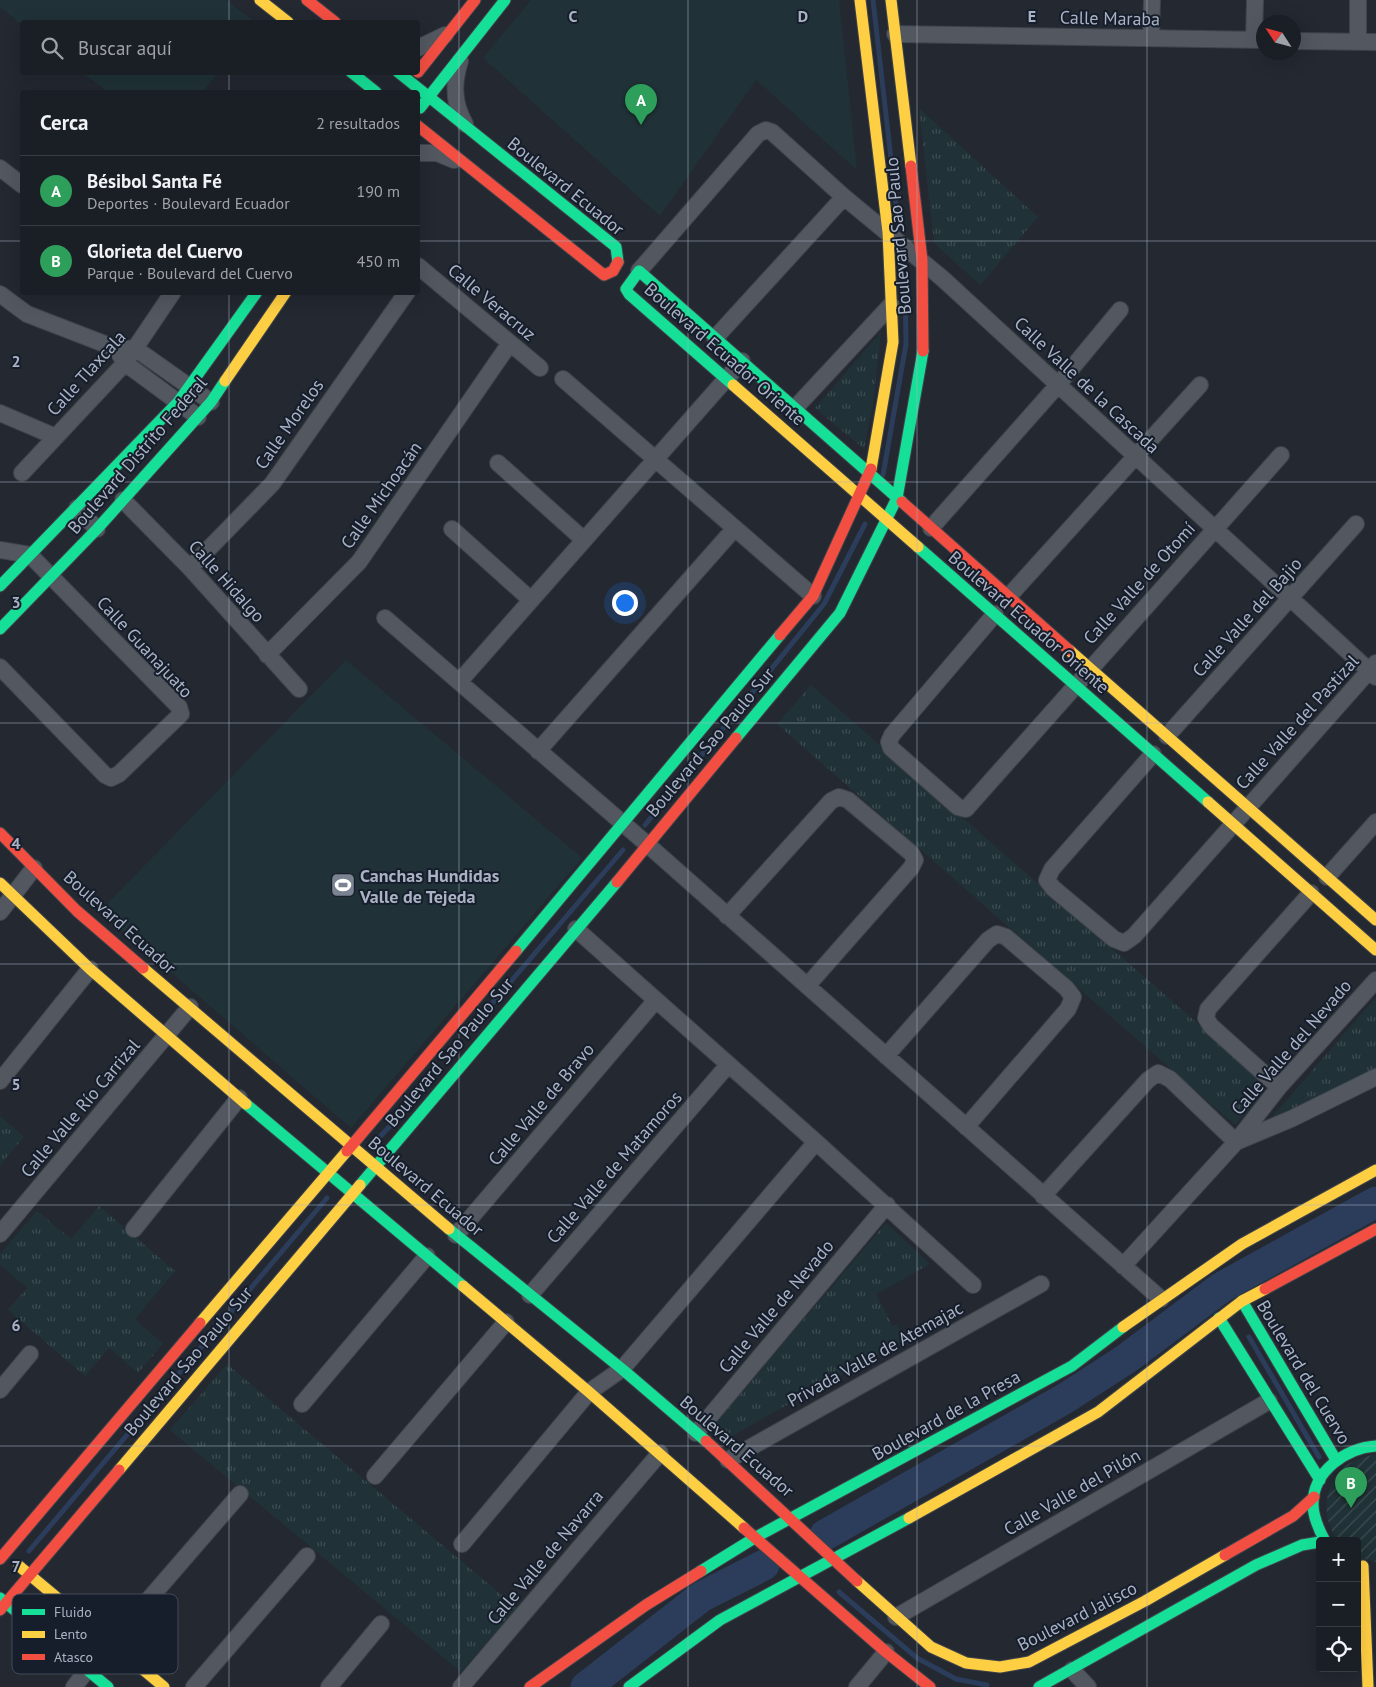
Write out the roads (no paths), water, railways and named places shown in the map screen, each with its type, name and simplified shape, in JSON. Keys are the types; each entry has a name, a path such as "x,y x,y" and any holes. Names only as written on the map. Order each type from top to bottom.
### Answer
{"street":[{"path":"260,0 285,20"},
{"path":"307,0 332,20"},
{"path":"420,69 475,0"},
{"path":"420,108 505,0"},
{"name":"Boulevard Sao Paulo","path":"860,0 888,232 893,342 870,474"},
{"name":"Boulevard Sao Paulo","path":"892,0 922,260 924,344 897,498"},
{"path":"1151,38 1152,0"},
{"path":"1255,0 1256,15"},
{"path":"1358,0 1358,42"},
{"path":"420,47 450,33"},
{"name":"Calle Maraba","path":"895,34 1256,40"},
{"path":"1301,41 1376,42"},
{"path":"462,54 454,93 459,115 467,128"},
{"path":"350,75 357,90"},
{"path":"353,75 373,90"},
{"path":"403,90 415,75"},
{"name":"Boulevard Ecuador","path":"415,75 428,97 616,247 619,255 616,268 612,274 604,275 420,128"},
{"name":"Calle Valle de la Cascada","path":"639,271 758,134 766,130 772,132 844,197 922,260 1291,599 1374,670"},
{"path":"420,153 438,153 466,165"},
{"path":"0,168 20,183"},
{"path":"715,338 844,197"},
{"name":"Boulevard Ecuador Oriente","path":"1376,920 1091,667 639,271 628,284 626,289 629,294 727,378 1376,950"},
{"name":"Calle Veracruz","path":"420,273 540,368"},
{"path":"0,294 27,314 115,348 136,350 210,402"},
{"name":"Calle Tlaxcala","path":"22,473 136,350 171,295"},
{"name":"Boulevard Distrito Federal","path":"0,586 178,402 191,387 256,295"},
{"name":"Boulevard Distrito Federal","path":"0,629 52,577 198,418 284,295"},
{"name":"Calle Morelos","path":"190,568 272,484 405,295"},
{"path":"795,408 891,305"},
{"path":"931,528 1057,386 1120,310"},
{"name":"Calle Michoacán","path":"267,655 359,562 510,343"},
{"path":"115,348 125,363 198,418"},
{"path":"459,682 742,361"},
{"path":"563,379 813,596"},
{"path":"1009,596 1200,385"},
{"path":"0,413 56,437"},
{"name":"Calle Valle de Otomí","path":"995,614 892,735 889,742 891,748 898,755 958,807 966,809 1074,684 1280,454"},
{"path":"498,463 584,540"},
{"name":"Boulevard Sao Paulo Sur","path":"2,1554 623,825 813,596 870,474"},
{"name":"Boulevard Sao Paulo Sur","path":"2,1603 30,1575 648,845 840,613 897,498"},
{"name":"Calle Hidalgo","path":"123,500 190,568 299,689"},
{"path":"77,508 97,529"},
{"name":"Calle Valle del Bajio","path":"1167,736 1356,524"},
{"path":"538,750 735,528"},
{"path":"452,529 531,600"},
{"path":"0,550 30,555"},
{"name":"Calle Guanajuato","path":"0,667 105,775 111,778 119,774 181,714 179,707 30,555"},
{"path":"384,618 648,845 1161,1300"},
{"name":"Calle Valle del Pastizal","path":"1153,754 1052,869 1048,880 1053,888 1114,939 1124,943 1134,936 1248,807 1374,670"},
{"path":"727,916 831,801 838,797 848,800 911,853 915,860 911,868 807,986"},
{"path":"1327,877 1376,822"},
{"name":"Boulevard Ecuador","path":"0,833 77,911 456,1235 622,1369 728,1460 836,1559"},
{"path":"0,912 34,868"},
{"path":"0,883 12,897 90,969 239,1098 589,1392 886,1652 930,1687"},
{"path":"1280,1087 1211,1026 1206,1018 1208,1009 1311,893"},
{"path":"576,929 816,1142 973,1285"},
{"path":"886,1056 988,940 997,934 1006,937 1066,988 1073,998 1068,1009 966,1127"},
{"path":"0,1081 90,969"},
{"name":"Calle Valle del Nevado","path":"1123,1266 1236,1142 1280,1087 1376,980"},
{"name":"Calle Valle de Bravo","path":"456,1235 656,1000"},
{"name":"Calle Valle Río Carrizal","path":"0,1234 190,1008"},
{"name":"Calle Valle de Matamoros","path":"530,1295 728,1065"},
{"path":"1043,1196 1148,1080 1158,1073 1170,1079 1236,1142 1291,1119 1376,1077"},
{"path":"134,1229 239,1098"},
{"path":"462,1544 589,1392 622,1369 816,1142"},
{"name":"Boulevard de la Presa","path":"530,1687 646,1605 756,1537 793,1519 1072,1366 1161,1300 1242,1244 1376,1170"},
{"name":"Calle Valle de Nevado","path":"696,1433 887,1206"},
{"path":"630,1687 720,1620 800,1575 836,1559 1098,1412 1242,1301 1376,1229"},
{"path":"302,1404 427,1256"},
{"name":"Privada Valle de Atemajac","path":"728,1460 1041,1284"},
{"name":"Boulevard del Cuervo","path":"1242,1301 1336,1460"},
{"path":"1219,1318 1320,1480"},
{"path":"375,1476 506,1322"},
{"path":"0,1390 30,1354"},
{"name":"Calle Valle del Pilón","path":"896,1617 1269,1401"},
{"name":"Boulevard del Cuervo","path":"1323,1537 1315,1518 1314,1497 1320,1480 1336,1460 1358,1448 1376,1446"},
{"name":"Calle Valle de Navarra","path":"461,1687 660,1453"},
{"path":"153,1594 240,1494"},
{"name":"Boulevard Jalisco","path":"836,1559 896,1617 931,1647 966,1663 1000,1668 1029,1662 1145,1601 1286,1520 1314,1497"},
{"path":"1039,1687 1256,1565 1302,1545 1316,1543"},
{"path":"2,1554 53,1594"},
{"path":"194,1687 307,1556"},
{"path":"1361,1565 1376,1567"},
{"path":"1361,1580 1368,1687"},
{"path":"2,1603 12,1611"},
{"path":"329,1687 381,1624"},
{"path":"857,1687 886,1652"},
{"path":"1072,1670 1088,1687"},
{"path":"74,1687 84,1674"},
{"path":"92,1674 108,1687"},
{"path":"149,1674 164,1687"}],"waterway":[{"path":"873,0 897,212"},
{"path":"883,475 906,344 905,282"},
{"path":"645,825 824,604 865,524"},
{"path":"472,1027 623,850"},
{"path":"374,1143 391,1125"},
{"path":"29,1551 327,1198"},
{"path":"825,1535 1064,1399 1126,1359 1222,1287 1376,1202"},
{"path":"1249,1337 1319,1457"},
{"path":"842,1535 847,1523"},
{"path":"586,1687 701,1597 764,1565"},
{"path":"839,1592 917,1658 956,1679 987,1685"}],"place":[{"name":"Bésibol Santa Fé","path":"641,125"},
{"name":"Canchas Hundidas Valle de Tejeda","path":"343,885"},
{"name":"Glorieta del Cuervo","path":"1351,1508"}]}
